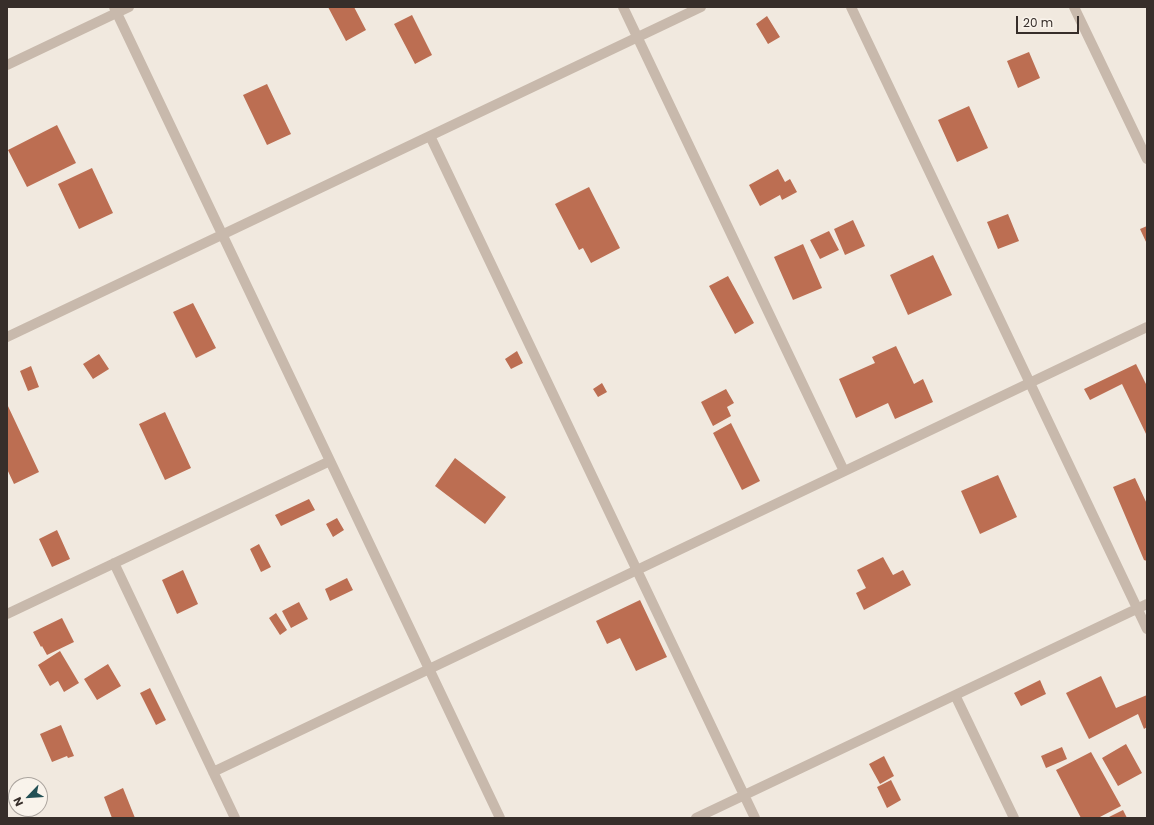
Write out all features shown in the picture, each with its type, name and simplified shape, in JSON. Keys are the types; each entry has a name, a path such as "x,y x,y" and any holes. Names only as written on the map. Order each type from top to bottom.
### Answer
{"street":[{"path":"7,65 115,10 129,7"},
{"path":"623,7 844,471"},
{"path":"7,337 701,7"},
{"path":"851,7 1147,629"},
{"path":"1074,7 1147,159"},
{"path":"115,10 500,818"},
{"path":"430,136 755,818"},
{"path":"213,772 1147,327"},
{"path":"7,614 330,461"},
{"path":"114,563 235,818"},
{"path":"696,818 1147,604"},
{"path":"955,695 1014,818"}],"building":[{"path":"328,7 354,7 366,30 346,41"},
{"path":"412,15 432,55 415,64 394,24"},
{"path":"767,16 780,37 768,44 756,24"},
{"path":"1029,52 1040,78 1018,88 1007,61"},
{"path":"267,84 291,134 267,145 243,95"},
{"path":"969,106 988,148 957,162 938,120"},
{"path":"57,125 76,163 27,187 8,150"},
{"path":"92,168 113,213 79,229 58,184"},
{"path":"778,169 785,182 790,179 797,192 782,200 780,195 760,206 749,185"},
{"path":"589,187 620,248 591,263 583,248 579,250 555,204"},
{"path":"1008,214 1019,241 998,249 987,222"},
{"path":"853,220 865,246 845,255 834,229"},
{"path":"1147,226 1147,244 1140,229"},
{"path":"829,231 839,250 820,259 810,240"},
{"path":"803,244 822,288 793,300 774,257"},
{"path":"933,255 952,295 908,315 890,275"},
{"path":"728,276 754,323 735,334 709,286"},
{"path":"193,303 216,348 196,358 173,312"},
{"path":"896,346 914,384 923,379 933,402 895,419 888,403 856,418 839,379 875,363 872,357"},
{"path":"517,351 523,363 511,369 505,359"},
{"path":"99,354 109,369 93,379 83,364"},
{"path":"1136,364 1147,386 1147,436 1122,384 1090,400 1084,389"},
{"path":"31,366 39,387 28,391 20,371"},
{"path":"602,383 607,392 598,397 593,389"},
{"path":"726,389 734,403 727,407 731,416 713,426 701,402"},
{"path":"7,404 39,472 14,484 7,469"},
{"path":"165,412 191,468 165,480 139,424"},
{"path":"731,423 760,481 742,490 713,433"},
{"path":"455,458 506,497 485,524 435,486"},
{"path":"998,475 1017,517 980,534 961,491"},
{"path":"1135,478 1147,504 1147,561 1144,560 1113,487"},
{"path":"309,499 315,510 281,526 275,515"},
{"path":"337,518 344,530 333,537 326,524"},
{"path":"57,530 70,559 52,567 39,539"},
{"path":"259,544 271,567 261,572 250,549"},
{"path":"883,557 893,575 903,570 911,585 864,610 856,593 866,588 857,570"},
{"path":"183,570 198,604 177,614 162,580"},
{"path":"347,578 353,590 330,601 325,589"},
{"path":"640,600 667,657 636,671 620,638 607,644 596,621"},
{"path":"299,602 308,619 291,628 282,611"},
{"path":"276,613 287,630 280,635 269,618"},
{"path":"62,618 74,642 47,655 33,632"},
{"path":"60,651 79,683 64,692 58,681 50,686 38,665"},
{"path":"108,664 121,686 97,700 84,679"},
{"path":"1101,676 1116,708 1147,695 1147,727 1144,729 1138,714 1089,739 1066,693"},
{"path":"1040,680 1046,694 1021,706 1014,693"},
{"path":"150,688 166,720 156,725 140,693"},
{"path":"61,725 74,756 68,758 67,756 52,762 40,734"},
{"path":"1126,744 1142,773 1118,786 1102,758"},
{"path":"1062,747 1067,759 1046,768 1041,756"},
{"path":"1091,752 1121,806 1098,818 1081,818 1056,770"},
{"path":"884,756 894,776 880,784 869,764"},
{"path":"891,780 901,800 887,808 877,787"},
{"path":"123,788 135,818 112,818 104,797"},
{"path":"1123,810 1127,818 1107,818"}]}
